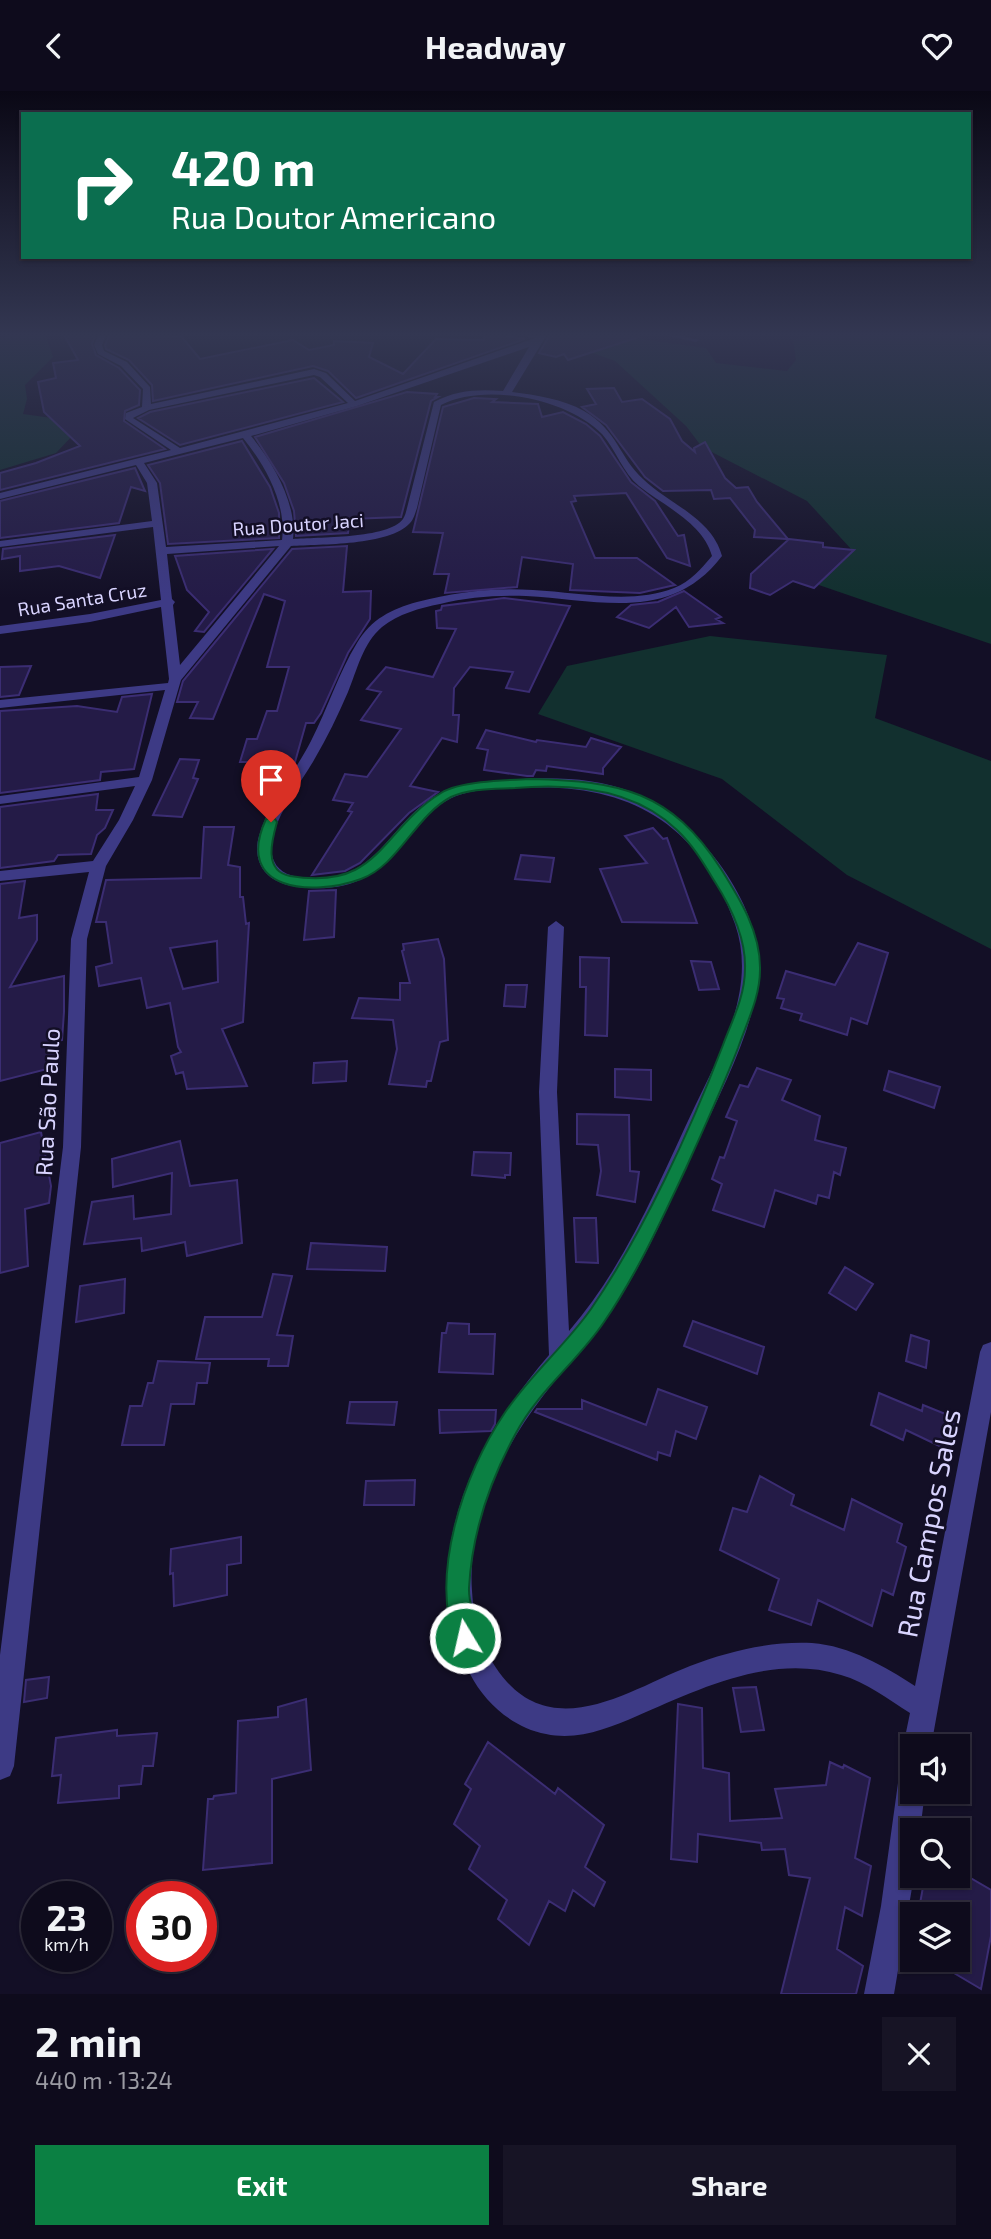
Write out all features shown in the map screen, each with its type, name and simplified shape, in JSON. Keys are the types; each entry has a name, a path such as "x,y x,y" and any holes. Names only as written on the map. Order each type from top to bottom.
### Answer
{"street":[{"path":"133,422 177,450"},
{"path":"0,496 291,422"},
{"name":"Rua Doutor Jaci","path":"162,551 370,537 400,527 408,520 412,509 431,422"},
{"path":"593,422 616,445 635,477 713,541 718,556 713,565 687,586 648,597 576,597 503,592 479,594 415,607 386,619 360,645 346,683 315,746 271,822 264,858 276,876 293,882 323,883 348,878 366,871 382,859 416,821 447,794 520,783 570,783 641,799 684,828 704,852 732,897 749,938 753,968 750,996 717,1080 632,1259 596,1317 510,1423 481,1481 461,1546 457,1593 465,1638 482,1673 500,1695 542,1721 567,1723 627,1705 676,1684 731,1667 768,1659 807,1656 849,1664 923,1706"},
{"path":"0,705 173,682 287,543 290,533 285,506 257,449 245,435"},
{"name":"Rua São Paulo","path":"0,1766 72,1147 79,939 98,866 126,820 145,780 173,682 169,602 152,483 138,461"},
{"path":"0,544 158,523"},
{"name":"Rua Santa Cruz","path":"0,630 90,618 169,602"},
{"path":"0,800 145,780"},
{"path":"0,876 98,866"},
{"path":"556,927 548,1092 560,1359"},
{"name":"Rua Campos Sales","path":"919,1734 991,1352"},
{"path":"880,1994 896,1906 909,1804"}],"green space":[{"path":"0,422 67,422 75,433 56,453 0,470"},
{"path":"681,422 991,422 991,644 813,583 851,549 807,501 702,447"},
{"path":"710,636 887,655 875,718 991,761 991,949 847,875 722,779 538,714 567,666"}],"building":[{"path":"54,422 125,422 165,449 0,490 0,473 80,446"},
{"path":"144,422 268,422 180,445"},
{"path":"306,422 426,422 401,517 350,519 348,533 296,536 294,511 284,483 255,437"},
{"path":"439,422 582,422 600,436 631,482 655,501 678,536 684,535 690,566 667,558 626,493 574,496 576,501 571,502 595,558 637,558 675,585 640,593 570,590 573,564 522,557 517,587 445,593 449,574 434,574 443,533 413,532"},
{"path":"602,422 672,422 682,441 695,452 694,448 705,442 725,478 736,488 748,487 788,539 754,537 755,530 730,498 714,499 711,490 663,491 645,477"},
{"path":"242,441 270,487 279,513 279,538 168,544 160,483 148,465"},
{"path":"135,468 145,491 131,487 119,523 0,538 0,501"},
{"path":"115,535 100,578 59,566 20,571 20,556 2,559 3,549"},
{"path":"789,539 823,543 823,547 854,550 814,588 793,581 770,595 750,588 751,574"},
{"path":"347,546 343,592 371,591 370,619 348,653 321,713 314,723 306,723 295,762 240,762 247,739 257,739 267,711 277,711 289,667 267,667 285,601 264,594 213,719 190,718 198,702 177,702 183,681 292,549"},
{"path":"273,549 204,632 195,631 209,612 187,590 175,556"},
{"path":"684,591 721,617 716,619 723,623 689,627 676,607 649,628 617,617 631,605 658,602"},
{"path":"504,598 570,606 529,692 506,688 513,672 470,667 454,688 453,715 459,715 457,742 442,738 410,786 438,792 409,813 360,863 345,871 312,875 352,812 348,811 353,803 333,800 345,774 367,777 401,729 361,720 381,692 367,689 386,667 433,677 456,629 437,628 436,611 441,610 442,606"},
{"path":"31,666 19,695 0,697 0,667"},
{"path":"152,694 134,769 101,772 100,780 0,793 0,711 77,706 117,712 122,697"},
{"path":"486,730 536,742 586,747 591,738 621,747 603,768 603,774 547,766 546,771 536,770 533,776 527,776 484,770 488,750 477,748"},
{"path":"180,759 199,760 193,778 198,779 182,817 153,815"},
{"path":"98,794 96,810 113,810 105,828 97,835 91,854 58,855 54,861 0,868 0,807"},
{"path":"204,827 234,827 228,865 240,867 240,897 243,897 246,924 249,923 243,1022 222,1029 247,1086 187,1089 183,1072 176,1074 171,1056 181,1052 170,1003 147,1008 141,978 99,986 96,967 112,963 106,922 96,922 106,880 201,878","holes":["217,941 218,982 183,989 170,948"]},
{"path":"653,828 663,839 667,838 697,923 622,922 600,869 647,863 625,836"},
{"path":"521,855 554,858 550,882 515,879"},
{"path":"25,881 19,918 37,915 37,940 10,987 64,976 59,1066 0,1081 0,884"},
{"path":"336,890 334,937 304,940 309,891"},
{"path":"438,939 444,959 448,1040 440,1042 431,1081 427,1081 426,1087 389,1084 397,1049 393,1020 352,1018 359,998 400,1000 400,983 410,983 402,951 403,944"},
{"path":"858,943 888,953 867,1024 851,1018 847,1035 800,1020 802,1014 781,1008 784,999 777,998 786,971 835,985"},
{"path":"580,957 609,958 607,1036 585,1035 586,987 580,987"},
{"path":"691,961 711,962 719,989 699,990"},
{"path":"506,985 527,985 525,1007 504,1006"},
{"path":"347,1061 346,1081 313,1083 314,1063"},
{"path":"757,1068 791,1080 782,1100 820,1116 815,1140 846,1148 840,1175 834,1172 829,1198 818,1195 816,1204 775,1190 764,1227 713,1210 722,1184 712,1179 720,1157 724,1158 737,1121 726,1117 740,1085 748,1087"},
{"path":"615,1069 651,1070 651,1100 615,1097"},
{"path":"889,1071 940,1087 934,1108 884,1090"},
{"path":"577,1114 629,1115 630,1171 639,1172 635,1202 597,1195 601,1171 598,1145 577,1144"},
{"path":"41,1132 51,1186 49,1203 25,1209 28,1266 0,1273 0,1143"},
{"path":"180,1141 190,1186 237,1180 242,1243 187,1256 185,1242 142,1251 141,1238 84,1244 92,1202 133,1196 134,1219 171,1214 172,1173 113,1187 112,1159"},
{"path":"474,1152 511,1153 510,1175 505,1175 505,1178 472,1175"},
{"path":"574,1218 596,1218 598,1263 576,1262"},
{"path":"311,1243 387,1247 385,1271 307,1269"},
{"path":"845,1267 873,1284 856,1310 829,1293"},
{"path":"273,1274 292,1276 277,1335 293,1336 288,1366 268,1366 269,1359 196,1359 205,1317 262,1317"},
{"path":"125,1279 124,1313 76,1322 80,1286"},
{"path":"693,1321 764,1347 757,1374 684,1346"},
{"path":"448,1323 469,1324 469,1334 495,1334 493,1374 439,1372 442,1333 446,1333"},
{"path":"911,1335 929,1341 926,1368 906,1361"},
{"path":"158,1361 210,1363 207,1383 197,1383 194,1404 171,1404 164,1445 122,1445 130,1406 142,1406 148,1383 153,1383"},
{"path":"658,1389 707,1407 696,1439 676,1431 670,1456 658,1452 657,1460 535,1412 537,1409 582,1409 582,1400 646,1425"},
{"path":"879,1393 922,1411 923,1405 958,1419 950,1451 906,1430 903,1440 871,1425"},
{"path":"350,1402 397,1402 394,1425 347,1423"},
{"path":"439,1410 496,1410 495,1424 491,1431 440,1433"},
{"path":"760,1476 794,1495 791,1505 844,1530 852,1499 902,1524 897,1542 906,1547 893,1595 882,1590 872,1626 818,1600 811,1625 769,1610 779,1579 720,1550 733,1508 747,1512"},
{"path":"415,1480 414,1505 364,1505 366,1481"},
{"path":"241,1537 241,1563 227,1565 227,1595 174,1606 173,1573 170,1574 171,1549"},
{"path":"49,1677 47,1698 24,1702 26,1680"},
{"path":"756,1687 764,1730 741,1732 733,1688"},
{"path":"306,1699 311,1770 272,1779 272,1863 203,1870 208,1799 236,1793 238,1721 278,1717 278,1707"},
{"path":"678,1704 702,1708 703,1768 729,1773 730,1821 782,1818 775,1789 826,1785 830,1762 843,1768 844,1765 870,1778 855,1858 871,1866 862,1916 845,1907 837,1949 863,1966 856,1994 781,1994 810,1878 789,1875 785,1849 762,1850 761,1843 698,1834 697,1862 671,1859"},
{"path":"117,1730 117,1736 157,1733 153,1766 143,1766 141,1784 119,1786 119,1798 58,1803 61,1775 52,1776 56,1738"},
{"path":"488,1742 555,1794 558,1788 604,1825 585,1867 605,1882 594,1906 573,1890 565,1911 549,1901 529,1945 498,1919 507,1900 469,1869 480,1846 454,1824 471,1789 465,1784"},
{"path":"970,1878 991,1890 991,1936 981,1989 952,1972 970,1972 970,1902 920,1902 923,1888 970,1888"}],"route":[{"path":"271,822 264,858 269,869 283,880 323,883 358,875 375,866 432,805 447,794 464,789 531,782 570,783 610,790 641,799 684,828 704,852 732,897 749,938 753,968 750,996 717,1080 656,1212 632,1259 596,1317 536,1387 510,1423 481,1481 461,1546 457,1593 465,1638"}]}
